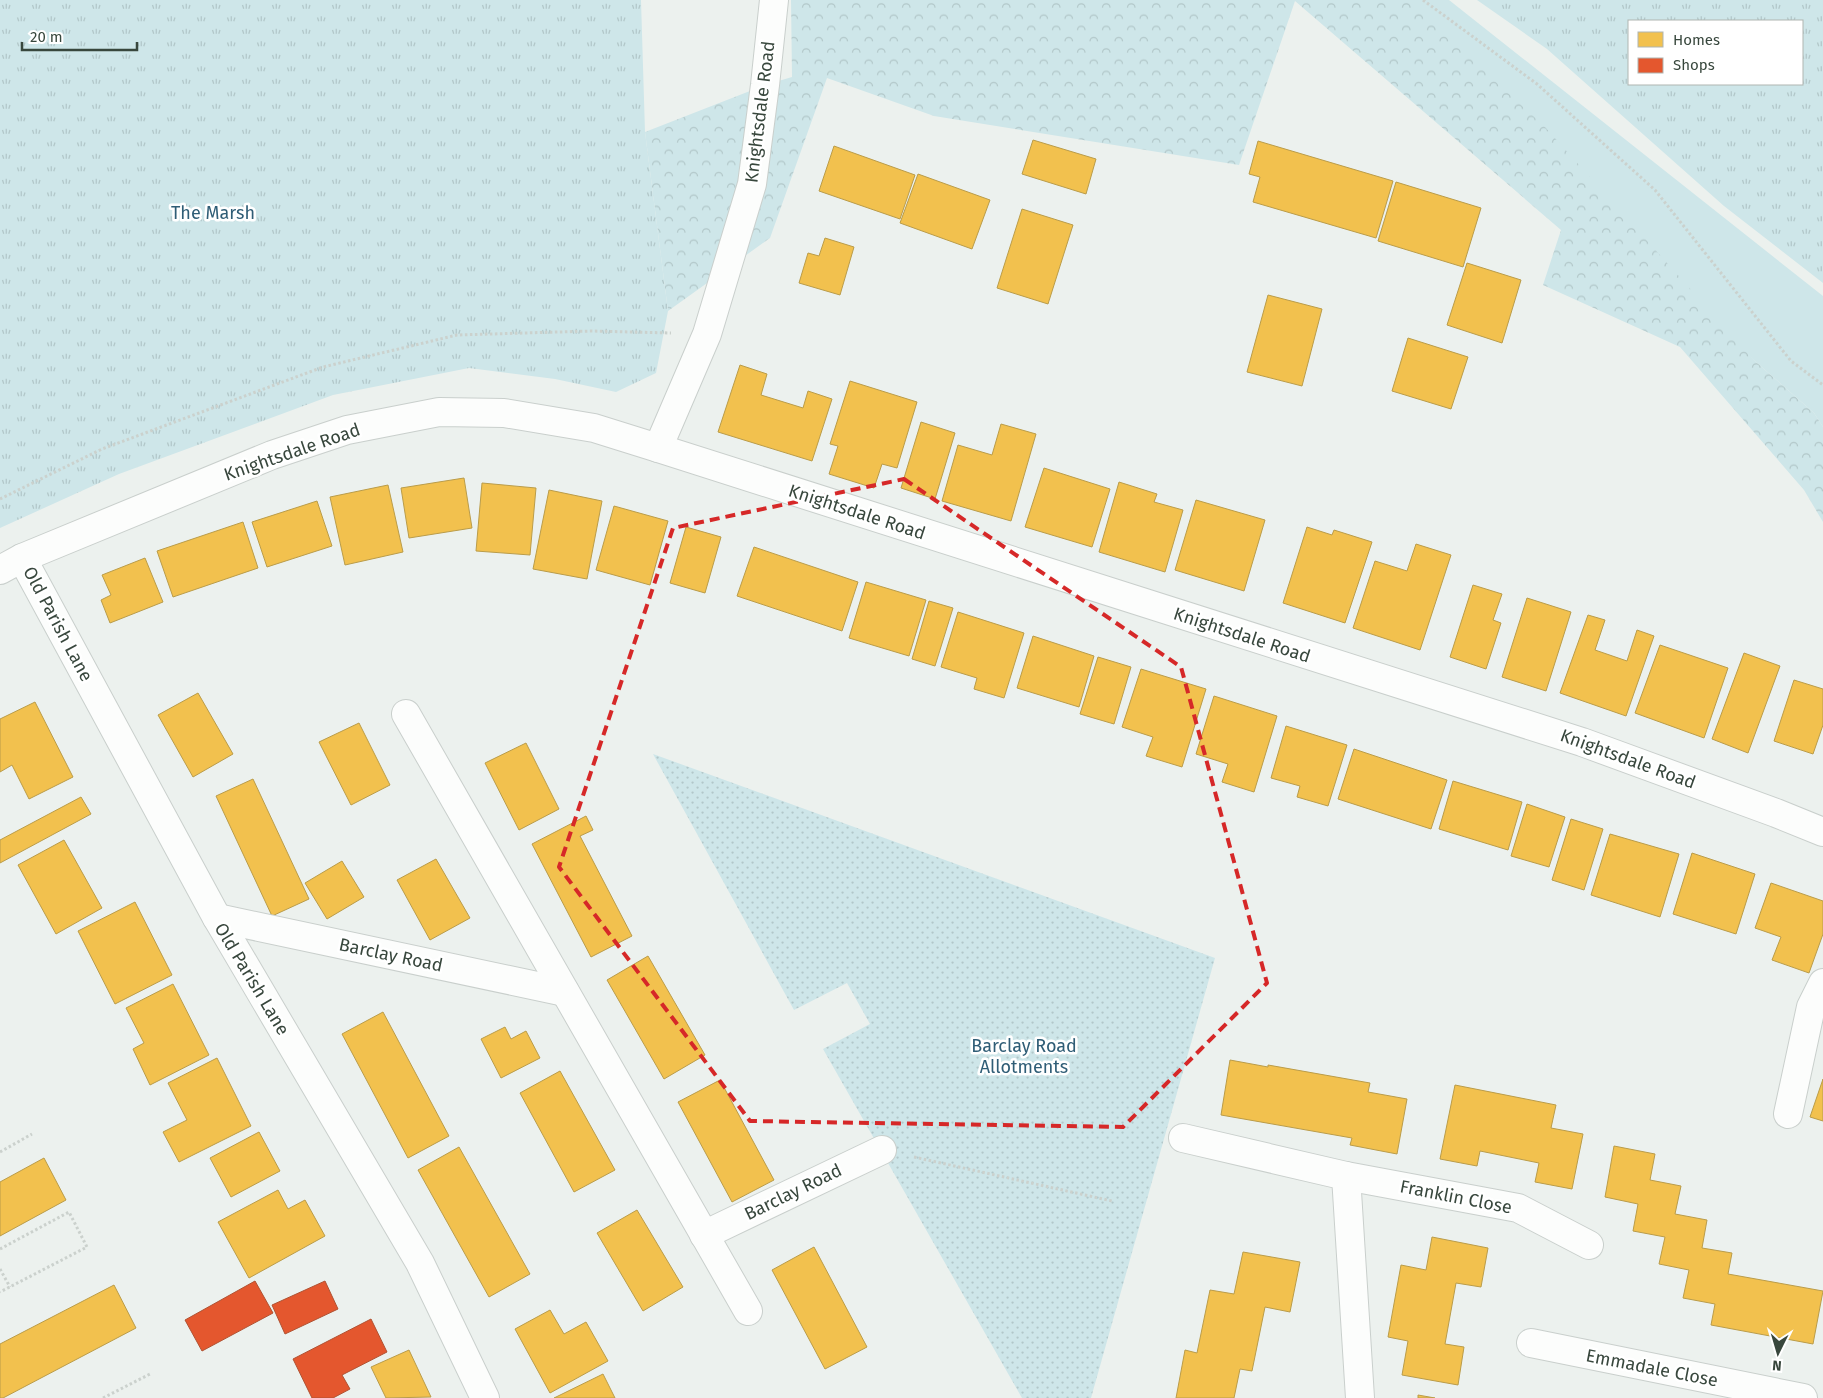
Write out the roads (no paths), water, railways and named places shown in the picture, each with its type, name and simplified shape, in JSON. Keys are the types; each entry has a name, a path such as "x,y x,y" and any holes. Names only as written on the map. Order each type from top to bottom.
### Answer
{"street":[{"name":"Knightsdale Road","path":"658,448 707,334 752,184 774,0"},
{"name":"Knightsdale Road","path":"11,564 272,454 347,430 439,412 504,413 594,428 658,448 1582,742 1823,832"},
{"name":"Old Parish Lane","path":"11,564 216,918 420,1263 485,1398"},
{"path":"406,714 748,1311"},
{"name":"Barclay Road","path":"216,918 565,992"},
{"path":"1788,1114 1811,1007 1823,983"},
{"name":"Franklin Close","path":"1183,1138 1346,1176 1518,1208 1589,1245"},
{"name":"Barclay Road","path":"704,1235 882,1150"},
{"path":"1346,1176 1360,1398"},
{"name":"Emmadale Close","path":"1531,1343 1803,1398"}],"park label":[{"name":"The Marsh","path":"213,213"},
{"name":"Barclay Road Allotments","path":"1024,1056"}]}
